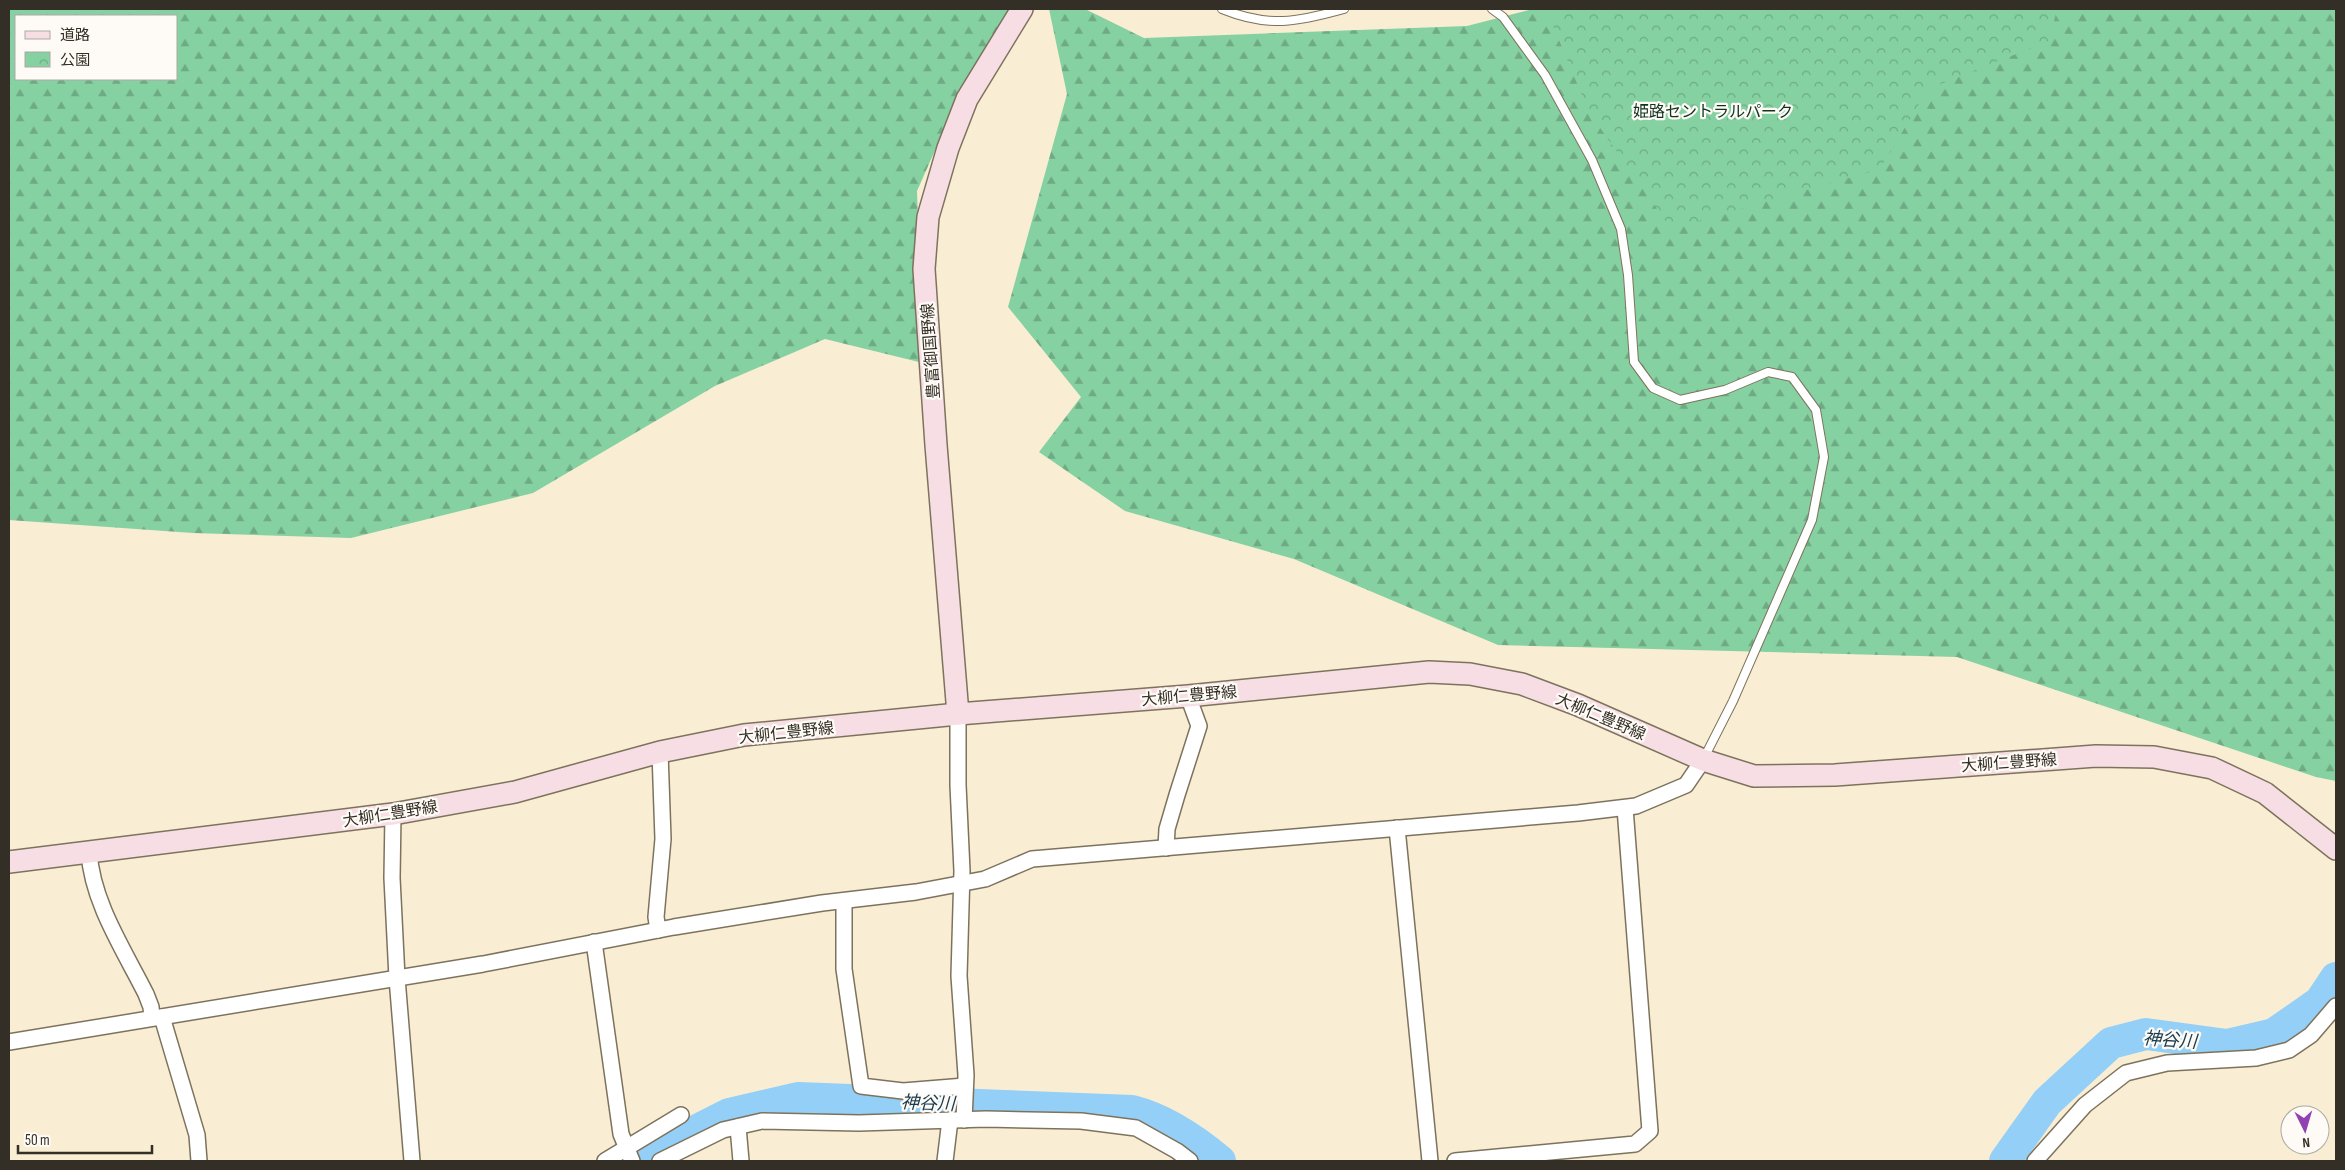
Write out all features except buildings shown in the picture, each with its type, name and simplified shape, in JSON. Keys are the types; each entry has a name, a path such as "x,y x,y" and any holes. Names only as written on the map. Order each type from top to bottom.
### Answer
{"main road":[{"name":"豊富御国野線","path":"958,714 924,269 928,217 948,148 968,99 1022,9"},
{"name":"大柳仁豊野線","path":"9,862 393,814 515,792 660,752 744,735 958,714 1188,696 1429,672 1470,674 1522,684 1578,705 1703,760 1754,776 1835,775 2096,756 2154,757 2212,768 2265,793 2336,849"}],"street":[{"path":"1166,848 1167,829 1174,803 1199,726 1188,696"},
{"path":"944,1161 959,1118 966,1075 959,976 962,883 958,785 958,714"},
{"path":"658,930 656,917 663,838 660,752"},
{"path":"9,1042 397,978 658,930 844,901 916,892 985,879 1032,859 1625,808 1636,806 1686,785 1703,760"},
{"path":"1455,1161 1635,1144 1650,1131 1625,808"},
{"path":"393,814 392,878 397,978 412,1161"},
{"path":"1398,828 1430,1161"},
{"path":"88,852 90,870 102,905 157,1017 197,1135 199,1161"},
{"path":"844,901 844,969 861,1086 903,1092 965,1089"},
{"path":"594,942 621,1134 628,1155"},
{"path":"2036,1161 2085,1105 2126,1073 2167,1063 2256,1058 2289,1050 2310,1035 2336,1006"},
{"path":"606,1161 628,1155 681,1115"},
{"path":"660,1161 723,1130 762,1121 859,1123 959,1118 1081,1121 1136,1128 1177,1151 1190,1161"},
{"path":"738,1127 741,1161"}],"lane":[{"path":"1222,9 1254,20 1303,20 1344,9"},
{"path":"1492,9 1503,17 1545,75 1592,160 1621,228 1628,275 1634,362 1653,388 1680,400 1724,390 1768,372 1792,377 1816,410 1824,457 1812,520 1733,701 1703,760"}],"green space":[{"path":"9,9 1013,9 968,76 917,191 923,363 825,339 715,386 533,493 351,538 193,533 9,520"},
{"path":"1049,9 1085,9 1144,38 1467,26 1533,9 2336,9 2336,781 2316,777 1957,657 1498,645 1294,559 1125,511 1039,452 1081,397 1008,307 1067,94"},
{"name":"姫路セントラルパーク","path":"1546,9 2057,9 2049,41 1928,89 1880,169 1671,229 1589,112"}],"waterway":[{"name":"神谷川","path":"2005,1161 2047,1102 2111,1043 2146,1034 2227,1045 2274,1034 2320,1002 2336,978"},
{"name":"神谷川","path":"636,1161 729,1114 798,1098 1132,1111 1156,1119 1179,1131 1220,1161"}]}
